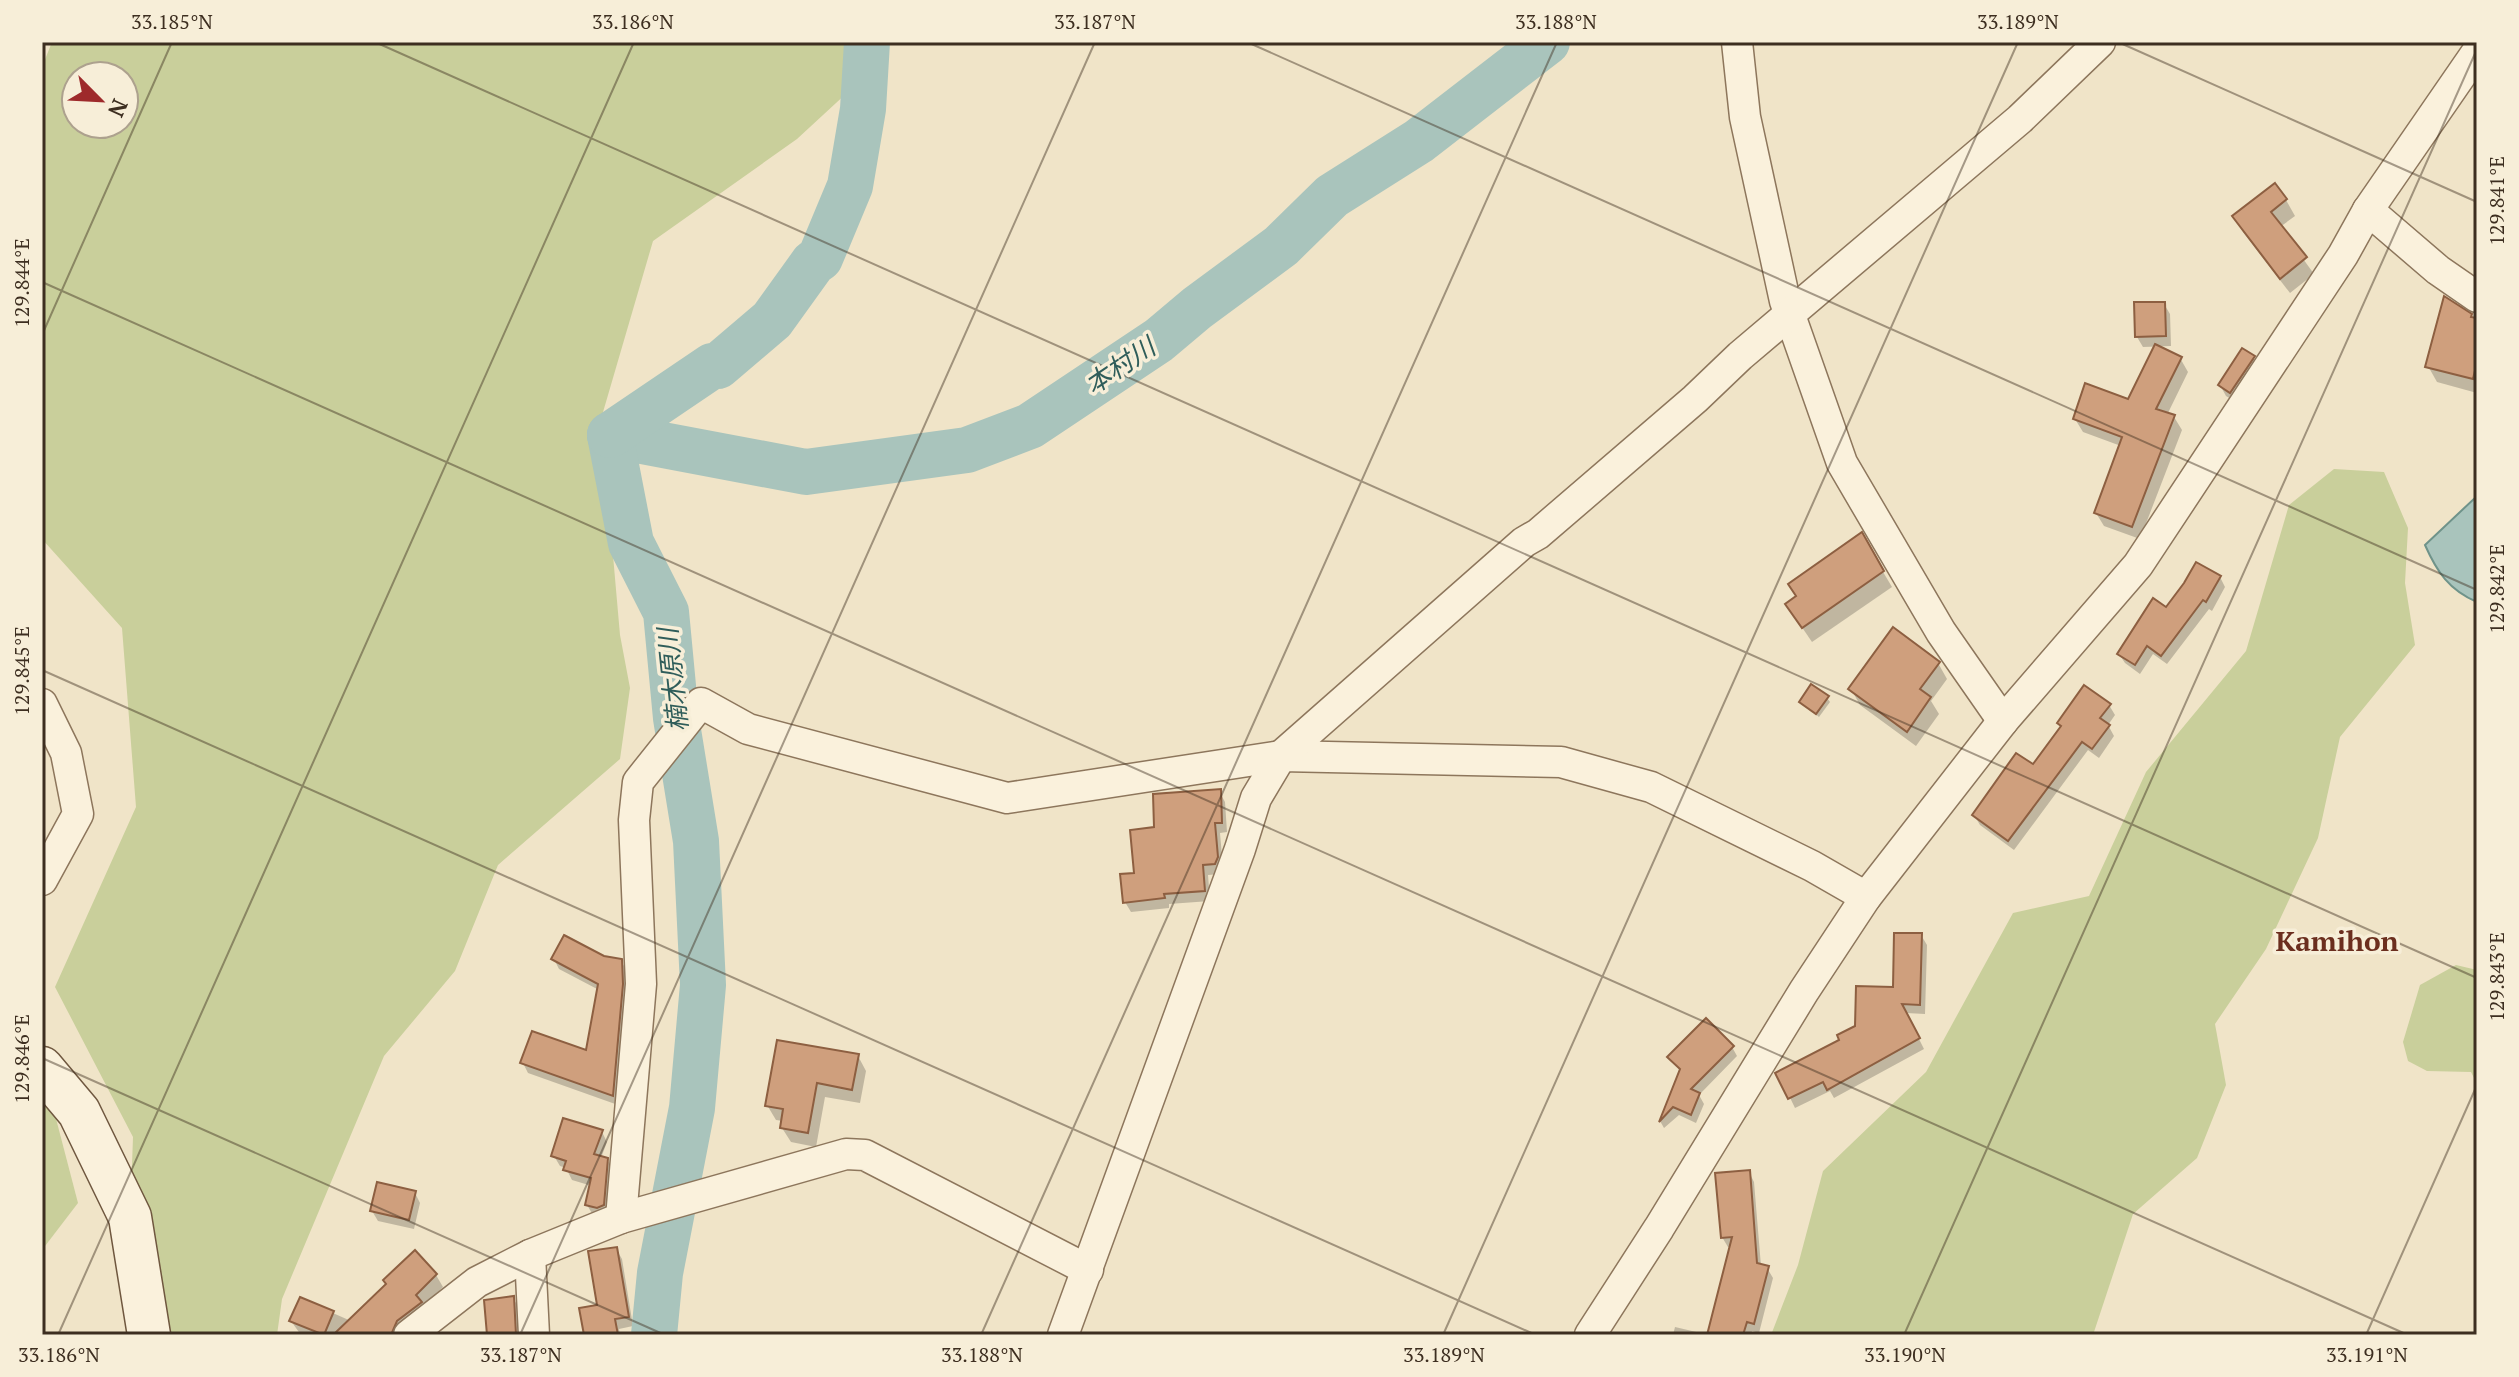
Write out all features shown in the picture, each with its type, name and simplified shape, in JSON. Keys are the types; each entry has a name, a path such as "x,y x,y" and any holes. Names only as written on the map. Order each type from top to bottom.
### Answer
{"street":[{"path":"1737,42 1745,117 1790,316 1842,463 1941,632 2003,721"},
{"path":"1063,1335 1256,798 1281,756 1524,542 1538,534 1695,399 1740,356 2020,119 2100,42"},
{"path":"1590,1335 1866,897 2003,721 2138,565 2343,255 2368,210 2477,52"},
{"path":"2368,210 2438,270 2477,297"},
{"path":"630,1215 641,984 634,820 638,782 701,703 748,729 1007,798 1281,756 1561,762 1651,787 1812,866 1866,897"},
{"path":"42,704 66,753 78,814 42,880"},
{"path":"42,1068 79,1112 130,1217 149,1335"},
{"path":"409,1335 477,1282 530,1255 630,1215 846,1154 865,1155 1088,1270"},
{"path":"530,1255 534,1335"}],"green space":[{"path":"52,42 846,42 849,91 797,139 653,241 601,419 620,635 630,688 620,759 498,865 455,971 384,1056 282,1299 277,1335 126,1335 133,1137 55,987 136,807 122,628 42,539 42,67"},
{"path":"2334,469 2384,472 2408,528 2405,583 2415,645 2340,737 2318,838 2266,949 2215,1024 2226,1085 2197,1158 2133,1214 2093,1335 1771,1335 1798,1265 1823,1171 1926,1072 2013,913 2089,896 2146,772 2246,651 2289,505"},
{"path":"2456,965 2477,970 2477,1084 2471,1072 2427,1071 2408,1061 2403,1042 2420,985"},
{"path":"42,1098 54,1111 78,1203 42,1250"}],"water":[{"path":"2477,496 2477,602 2445,579 2425,545"}],"building":[{"path":"2275,183 2287,199 2271,212 2307,257 2280,279 2232,216"},
{"path":"2444,296 2472,314 2471,317 2477,318 2477,362 2473,379 2425,367"},
{"path":"2134,302 2165,302 2166,336 2135,337"},
{"path":"2155,344 2182,357 2156,409 2175,415 2132,527 2094,513 2122,437 2073,419 2085,383 2128,399"},
{"path":"2242,348 2255,356 2230,393 2218,385"},
{"path":"1862,532 1884,571 1802,628 1785,604 1796,596 1788,584"},
{"path":"2196,562 2221,576 2206,602 2203,600 2161,656 2147,646 2135,665 2117,654 2153,598 2166,607"},
{"path":"1893,627 1940,662 1920,689 1931,697 1907,732 1848,689"},
{"path":"1811,684 1829,696 1816,714 1799,702"},
{"path":"2084,685 2111,704 2100,718 2110,725 2092,749 2082,742 2008,841 1972,815 2016,753 2033,764 2061,726 2057,723"},
{"path":"1221,789 1222,823 1215,823 1218,857 1215,864 1203,865 1205,891 1164,894 1165,898 1123,903 1120,874 1134,873 1130,830 1154,827 1153,794"},
{"path":"1894,933 1922,933 1920,1005 1902,1004 1920,1038 1827,1090 1823,1082 1788,1099 1775,1073 1839,1040 1837,1035 1855,1026 1856,986 1893,987"},
{"path":"564,935 604,956 622,959 623,984 613,1096 520,1063 532,1031 586,1050 598,984 551,959"},
{"path":"1706,1018 1734,1046 1691,1089 1700,1093 1691,1115 1673,1107 1659,1122 1680,1069 1667,1057"},
{"path":"777,1040 859,1054 852,1090 817,1083 808,1133 780,1128 783,1109 765,1106"},
{"path":"563,1118 603,1130 594,1154 608,1158 604,1205 597,1208 585,1205 591,1178 563,1170 566,1161 551,1156"},
{"path":"1750,1170 1757,1263 1769,1266 1754,1324 1747,1322 1743,1335 1707,1335 1732,1237 1721,1238 1715,1173"},
{"path":"377,1182 416,1191 409,1220 370,1211"},
{"path":"617,1247 629,1317 615,1319 618,1335 584,1335 579,1308 597,1305 588,1251"},
{"path":"415,1250 437,1274 416,1295 422,1302 397,1321 391,1335 333,1335 386,1284 383,1280"},
{"path":"514,1296 516,1335 487,1335 484,1300"},
{"path":"300,1297 334,1311 324,1335 289,1321"}],"waterway":[{"name":"楠木原川","path":"610,435 712,366 718,366 772,320 813,263 820,258 850,186 863,109 867,42"},
{"name":"本村川","path":"610,435 806,472 967,450 1030,426 1159,340 1281,246 1332,196 1419,141 1547,42"},
{"name":"楠木原川","path":"610,435 631,543 666,612 676,718 696,841 703,985 692,1108 660,1273 654,1335"}],"district":[{"name":"Kamihon","path":"2337,941"}]}
